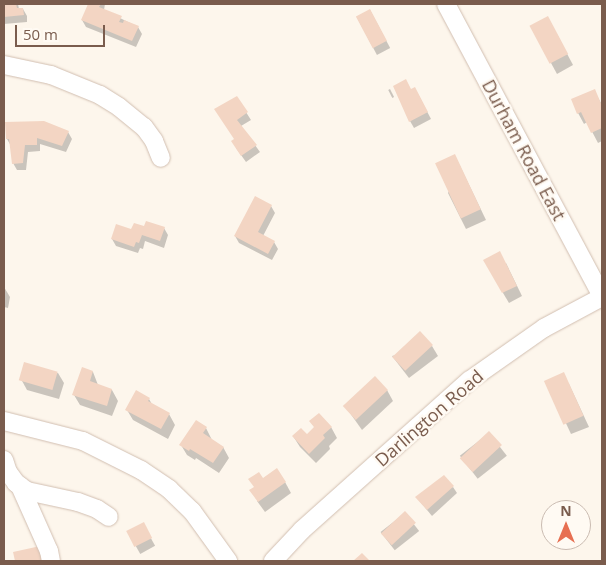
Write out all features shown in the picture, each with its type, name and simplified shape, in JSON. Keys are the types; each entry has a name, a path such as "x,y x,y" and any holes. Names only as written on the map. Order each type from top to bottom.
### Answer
{"street":[{"name":"Durham Road East","path":"446,4 602,297"},
{"path":"4,65 51,75 100,95 120,107 144,128 154,141 161,158"},
{"name":"Darlington Road","path":"273,561 302,530 470,380 544,328 602,297"},
{"path":"4,421 83,441 140,470 169,489 192,511 228,561"},
{"path":"4,460 8,472 27,491 78,502 97,509 109,518"},
{"path":"20,486 54,560"}],"building":[{"path":"4,4 16,4 17,8 23,8 24,15 4,17"},
{"path":"88,4 101,4 99,7 122,16 119,22 123,23 124,20 139,26 132,41 81,20"},
{"path":"370,9 387,41 373,48 356,17"},
{"path":"548,16 568,54 550,64 529,26"},
{"path":"406,79 411,89 415,87 428,112 409,122 393,86"},
{"path":"595,89 602,106 602,128 591,133 581,112 577,114 571,99"},
{"path":"237,96 248,112 237,120 257,145 241,156 231,141 234,139 214,109"},
{"path":"44,121 69,131 62,146 37,138 37,145 25,145 23,163 12,164 9,139 6,139 5,122"},
{"path":"455,154 481,209 461,219 435,163"},
{"path":"255,196 272,205 258,232 275,241 268,254 234,236"},
{"path":"146,221 165,227 160,241 142,235 139,243 136,242 134,247 111,239 116,224 131,229 134,223 144,226"},
{"path":"500,251 517,286 502,293 483,260"},
{"path":"420,331 433,345 405,371 392,357"},
{"path":"24,362 58,372 52,390 19,380"},
{"path":"82,367 93,371 90,381 112,389 107,406 72,395"},
{"path":"564,372 584,416 563,425 544,381"},
{"path":"375,376 388,390 356,420 343,406"},
{"path":"136,390 150,398 148,401 170,413 161,429 125,410"},
{"path":"319,413 332,427 323,435 325,438 309,454 292,436 301,428 307,434 314,427 309,421"},
{"path":"196,420 207,427 203,433 224,447 213,463 190,449 189,451 179,445"},
{"path":"489,431 502,445 473,472 460,458"},
{"path":"277,468 286,482 258,502 249,490 254,487 248,479 259,472 263,478"},
{"path":"444,475 454,486 427,510 415,497"},
{"path":"405,511 416,523 392,545 381,534"},
{"path":"144,522 152,538 134,547 126,531"},
{"path":"45,545 48,561 15,561 13,552"},
{"path":"362,553 370,561 353,561"}]}
